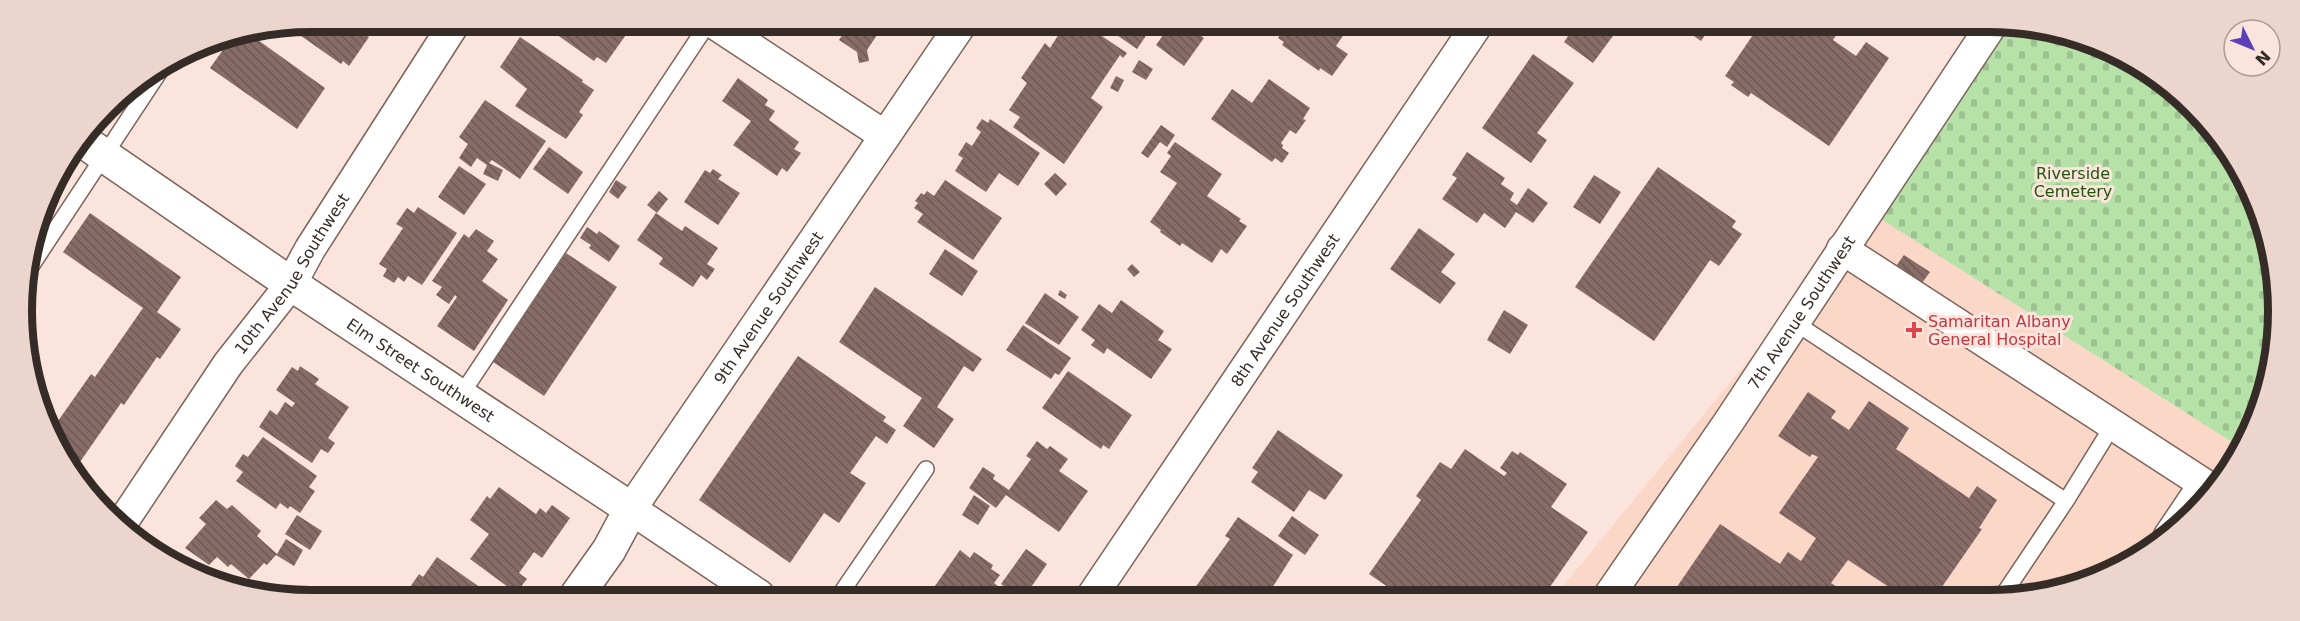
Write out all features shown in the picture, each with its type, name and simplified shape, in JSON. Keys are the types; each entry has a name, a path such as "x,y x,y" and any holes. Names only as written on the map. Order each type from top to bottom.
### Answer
{"street":[{"name":"10th Avenue Southwest","path":"125,518 228,364 291,284 309,249 449,32"},
{"path":"725,32 885,136"},
{"name":"9th Avenue Southwest","path":"581,590 609,550 631,509 956,32"},
{"name":"8th Avenue Southwest","path":"1096,590 1472,32"},
{"name":"7th Avenue Southwest","path":"1613,590 1728,423 1987,32"},
{"name":"Elm Street Southwest","path":"93,148 291,284 461,394 752,590"},
{"path":"1842,249 2204,484 2191,503"}],"lane":[{"path":"461,394 703,32"},
{"path":"38,251 93,148 147,84"},
{"path":"1794,322 2066,501"},
{"path":"2006,589 2066,501 2113,425"},
{"path":"843,590 926,469"}],"shaded area":[{"name":"Samaritan Albany General Hospital","path":"1870,212 2235,444 2211,480 2187,508 2159,532 2113,561 2079,575 2044,584 1990,590 1560,590"}],"green space":[{"name":"Riverside Cemetery","path":"1999,32 2044,37 2079,46 2113,60 2145,79 2187,113 2211,141 2240,187 2259,238 2268,292 2266,347 2254,400 2235,444 1870,212"}],"building":[{"path":"296,32 362,32 369,37 349,66 343,61 341,64"},
{"path":"553,32 628,32 606,63 597,57 594,61"},
{"path":"840,32 879,32 867,50 869,61 859,63 857,52 839,40 843,34"},
{"path":"1060,32 1096,32 1127,53 1123,58 1120,55 1091,98 1103,107 1064,164 1013,127 1020,117 1009,110 1027,83 1021,78 1045,43 1050,48"},
{"path":"1112,32 1149,32 1137,49"},
{"path":"1165,32 1196,32 1204,38 1184,66 1156,45"},
{"path":"1283,32 1346,32 1336,46 1348,54 1332,76 1320,68 1319,71 1282,45 1284,42 1278,38"},
{"path":"1571,32 1616,32 1593,63 1564,42"},
{"path":"1688,32 1707,32 1701,41"},
{"path":"1755,32 1838,32 1833,40 1856,56 1866,42 1889,58 1829,146 1751,93 1748,97 1731,85 1734,82 1725,76"},
{"path":"254,37 325,88 297,129 210,68 227,44"},
{"path":"520,37 594,90 579,112 583,115 566,139 515,106 527,89 500,67"},
{"path":"1533,54 1574,83 1537,133 1547,140 1531,163 1482,128"},
{"path":"1139,60 1153,69 1146,80 1132,72"},
{"path":"1116,76 1124,80 1118,92 1110,88"},
{"path":"738,78 768,100 765,105 775,111 769,120 799,142 794,149 801,153 787,172 782,168 777,176 733,145 751,121 722,101"},
{"path":"1269,79 1310,108 1303,119 1306,120 1296,134 1290,130 1281,143 1282,148 1289,153 1282,163 1275,158 1272,162 1211,119 1232,89 1252,103"},
{"path":"485,100 546,141 520,179 492,160 489,163 503,170 498,181 483,174 487,165 477,158 471,167 459,158 468,144 459,137"},
{"path":"982,119 988,123 990,119 1040,153 1018,186 999,173 986,192 955,171 963,158 958,155 966,142 972,146 981,132 976,128"},
{"path":"1161,125 1175,135 1167,147 1160,142 1148,158 1141,153"},
{"path":"1175,142 1222,174 1207,196 1241,219 1239,221 1247,226 1227,254 1221,249 1212,263 1182,243 1180,246 1150,222 1177,183 1160,172 1171,156 1167,153"},
{"path":"549,147 583,172 568,194 533,169"},
{"path":"1467,152 1505,178 1501,184 1514,193 1510,200 1517,205 1528,188 1548,203 1533,223 1516,212 1505,228 1484,213 1477,223 1442,199 1457,178 1452,175"},
{"path":"459,166 486,184 464,215 438,197"},
{"path":"1658,167 1736,221 1732,227 1742,234 1719,266 1710,260 1654,341 1575,287"},
{"path":"713,169 722,175 718,179 740,193 718,225 684,202 705,170 710,173"},
{"path":"1055,173 1067,184 1056,196 1044,184"},
{"path":"1594,175 1621,192 1600,224 1573,207"},
{"path":"616,180 627,187 618,199 609,192"},
{"path":"945,180 1002,218 973,260 917,222 923,214 914,208 918,203 915,201 921,193 924,195 927,191 934,196"},
{"path":"659,191 668,199 657,213 647,205"},
{"path":"55,198 59,201 47,220"},
{"path":"418,207 457,233 422,285 408,276 404,282 398,277 394,283 383,276 387,269 379,264 403,228 396,224 407,208 414,213"},
{"path":"90,213 181,277 157,312 181,329 160,359 157,357 124,405 121,403 78,465 56,424 91,374 95,377 143,308 63,252"},
{"path":"656,213 682,231 685,226 718,248 707,264 715,269 707,280 701,275 693,287 659,264 663,258 637,240"},
{"path":"587,227 597,234 599,231 620,246 609,262 589,248 591,245 580,238"},
{"path":"1419,228 1455,254 1441,272 1456,283 1440,304 1390,269"},
{"path":"476,229 494,241 487,251 498,259 482,281 508,300 474,351 437,326 457,297 455,295 449,304 436,295 442,287 432,281 464,234 469,238"},
{"path":"945,249 978,271 962,296 929,274"},
{"path":"566,253 617,287 544,396 493,362"},
{"path":"1904,255 1930,272 1922,283 1896,266"},
{"path":"1132,264 1140,272 1134,277 1127,269"},
{"path":"875,287 982,359 973,372 964,366 937,407 954,419 934,448 903,426 922,398 839,342"},
{"path":"1060,290 1067,295 1065,299 1058,295"},
{"path":"1045,293 1079,317 1059,345 1025,323"},
{"path":"1121,300 1164,331 1158,340 1172,349 1151,379 1107,348 1104,354 1091,345 1095,340 1081,330 1099,304 1112,313"},
{"path":"1504,310 1528,325 1510,354 1487,340"},
{"path":"1023,325 1071,358 1059,375 1055,373 1051,379 1006,350"},
{"path":"798,356 886,417 883,421 896,430 887,444 876,436 850,473 866,483 839,523 824,513 790,563 699,500"},
{"path":"300,366 319,379 315,384 349,407 328,438 335,443 328,453 321,449 312,463 259,427 270,410 277,415 285,402 292,407 295,403 276,390 292,367 298,371"},
{"path":"1068,371 1132,415 1109,449 1103,445 1101,449 1042,408"},
{"path":"1808,392 1836,411 1831,418 1849,430 1869,401 1909,428 1896,449 1969,498 1977,486 1997,500 1979,528 1982,529 1940,590 1893,590 1848,560 1831,583 1842,590 1675,590 1720,524 1780,564 1788,552 1801,561 1816,538 1779,513 1818,457 1812,454 1810,457 1778,436"},
{"path":"1278,430 1343,475 1325,500 1309,490 1294,512 1251,482 1258,472 1252,468"},
{"path":"263,437 317,476 309,487 315,491 300,513 280,503 276,509 236,481 243,472 235,466 243,454 248,457"},
{"path":"1037,441 1047,449 1050,446 1068,459 1059,471 1088,491 1059,532 1006,495 996,508 969,488 983,467 995,475 993,479 1009,490 1031,459 1026,456"},
{"path":"1465,449 1504,476 1507,473 1500,468 1512,451 1518,455 1520,452 1567,484 1551,507 1588,532 1548,590 1392,590 1369,574 1421,500 1416,496 1440,462 1451,469"},
{"path":"499,487 536,514 540,508 546,513 552,505 570,518 542,558 534,552 519,573 527,579 518,590 512,590 470,559 489,534 470,520 487,496 490,499"},
{"path":"974,495 990,506 978,525 962,515"},
{"path":"216,500 227,509 232,505 261,531 257,536 277,554 286,539 303,550 294,566 276,555 267,565 264,563 249,579 231,564 228,567 217,557 209,565 185,548 206,524 199,518"},
{"path":"297,515 322,531 310,550 285,534"},
{"path":"1292,516 1319,535 1305,555 1278,536"},
{"path":"1238,517 1293,555 1271,590 1193,590 1230,539 1225,536"},
{"path":"1026,549 1047,564 1029,590 1010,590 1001,584"},
{"path":"960,550 970,558 974,552 993,565 991,569 1000,575 994,583 999,587 997,590 932,590"},
{"path":"437,557 484,590 408,590 419,574 423,577"}],"place":[{"name":"Samaritan Albany General Hospital","path":"1914,330"}]}
